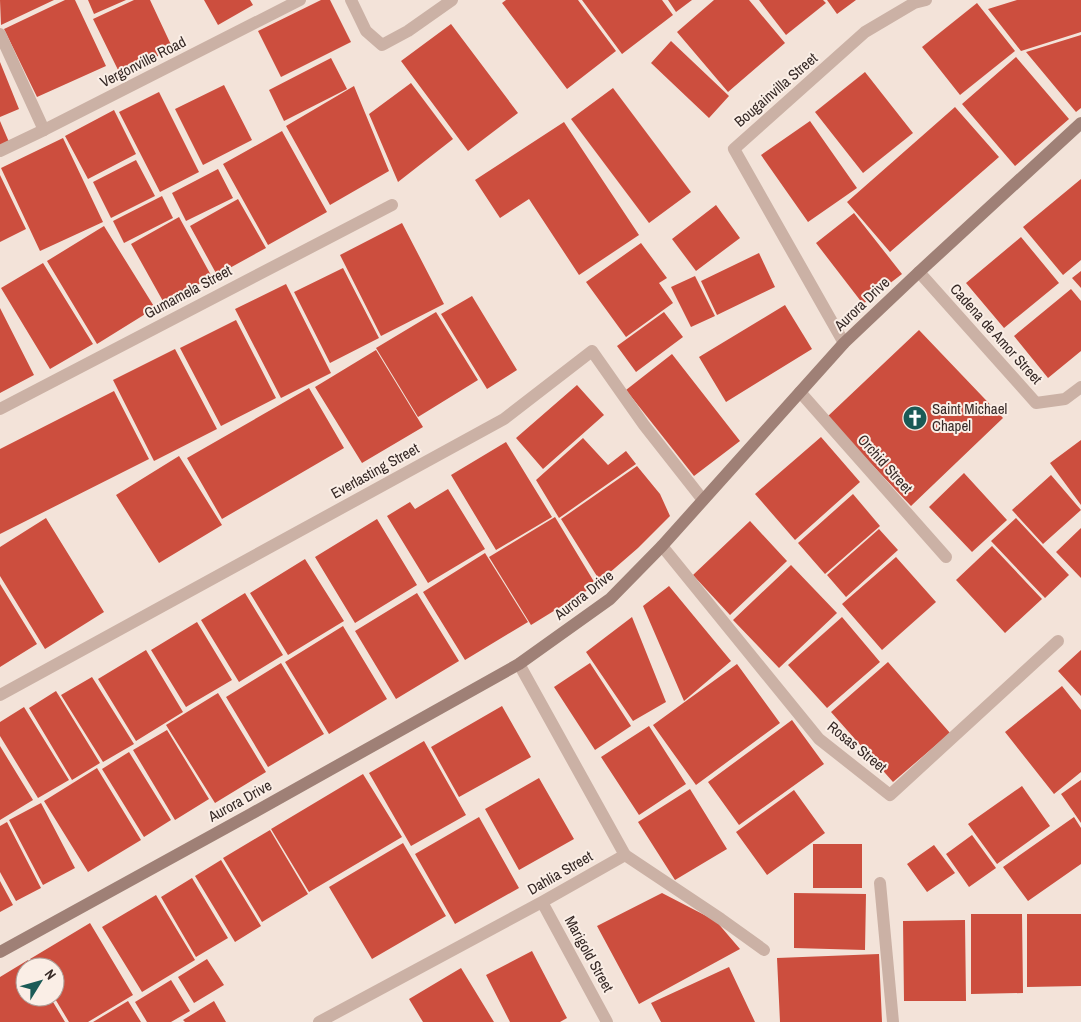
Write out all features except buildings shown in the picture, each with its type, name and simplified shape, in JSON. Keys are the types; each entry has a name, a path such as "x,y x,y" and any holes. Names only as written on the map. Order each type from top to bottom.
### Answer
{"street":[{"name":"Vergonville Road","path":"0,151 300,0"},
{"path":"351,0 366,31 382,45 408,31 452,0"},
{"name":"Bougainvilla Street","path":"844,343 734,149 865,32 914,3 926,0"},
{"path":"0,34 44,130"},
{"name":"Aurora Drive","path":"0,952 519,664 610,599 662,546 844,343 1081,123"},
{"name":"Gumamela Street","path":"0,410 392,205"},
{"name":"Cadena de Amor Street","path":"919,272 1036,403 1065,399 1081,387"},
{"name":"Everlasting Street","path":"0,695 504,419 592,351 644,425 703,500"},
{"name":"Orchid Street","path":"800,392 946,556"},
{"name":"Rosas Street","path":"662,546 819,739 890,795 1058,642"},
{"path":"519,664 625,855 764,950"},
{"name":"Dahlia Street","path":"320,1022 625,855"},
{"path":"880,883 893,1022"},
{"name":"Marigold Street","path":"542,902 607,1022"}],"place":[{"name":"Saint Michael Chapel","path":"915,418"}]}
